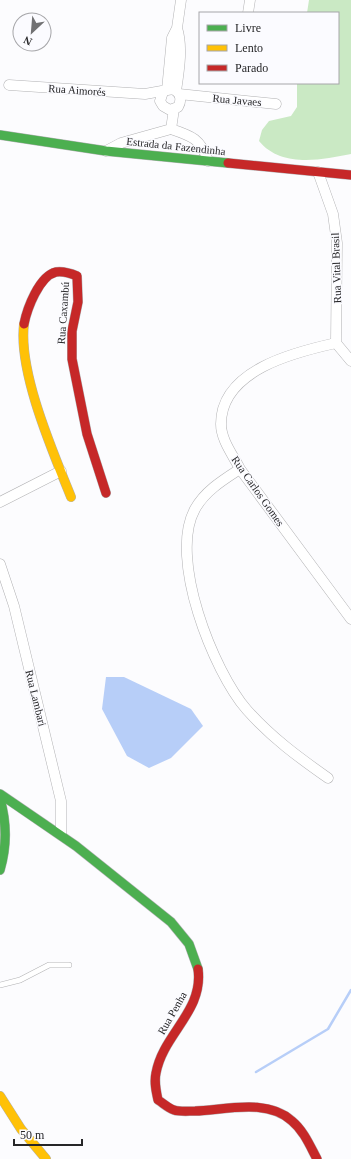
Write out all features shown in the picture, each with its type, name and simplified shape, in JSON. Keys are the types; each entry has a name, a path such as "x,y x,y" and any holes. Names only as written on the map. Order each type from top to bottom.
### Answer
{"street":[{"path":"248,12 250,0"},
{"path":"171,125 172,38 177,28 180,2"},
{"name":"Rua Aimorés","path":"9,85 145,94 171,99"},
{"name":"Rua Javaes","path":"171,99 198,96 276,104"},
{"path":"106,151 121,143 171,125"},
{"path":"171,125 200,144 204,148 208,161"},
{"name":"Estrada da Fazendinha","path":"0,135 106,151 351,175"},
{"name":"Rua Vital Brasil","path":"318,172 333,214 337,243 336,343"},
{"name":"Rua Caxambú","path":"71,497 33,390 26,353 24,325 32,302 41,283 50,274 64,271 77,276 78,302 72,331 72,359 87,434 106,493"},
{"path":"336,343 351,361"},
{"name":"Rua Carlos Gomes","path":"336,343 278,359 255,370 237,387 224,408 221,425 226,444 240,469 351,619"},
{"path":"240,469 212,488 194,510 186,537 190,580 202,622 221,672 246,709 282,746 328,778"},
{"path":"0,502 61,471"},
{"name":"Rua Lambari","path":"0,564 14,606 61,801 61,834"},
{"name":"Rua Penha","path":"0,794 61,834 172,924 188,942 199,970 198,992 184,1020 161,1055 156,1068 155,1089 158,1100 174,1110 185,1111 257,1106 284,1112 296,1124 309,1141 317,1159"},
{"path":"0,799 4,809 5,824 4,852 0,870"},
{"path":"0,1096 21,1130 46,1159"}],"lane":[{"path":"0,985 20,980 49,965 69,965"}],"green space":[{"path":"309,0 351,0 351,154 315,160 290,159 268,150 259,141 262,130 269,121 291,116 297,107 297,84 339,84 339,12 307,12"}],"water":[{"path":"106,677 124,677 191,709 203,726 171,758 149,768 127,756 102,709"}],"waterway":[{"path":"256,1072 328,1029 351,990"}],"traffic: fast":[{"path":"0,135 106,151 228,163"},
{"path":"0,794 76,846 171,922 189,944 198,969"},
{"path":"0,799 5,826 4,852 0,870"}],"traffic: slow":[{"path":"24,324 26,365 31,388 38,412 71,497"},
{"path":"0,1096 21,1129 46,1159"}],"traffic: jam":[{"path":"228,163 351,175"},
{"path":"24,324 31,302 39,286 44,280 56,272 66,272 77,276 78,302 72,331 72,359 87,434 106,493"},
{"path":"198,969 198,984 195,997 160,1059 155,1080 158,1100 170,1108 179,1111 258,1107 282,1114 300,1129 317,1159"}]}
